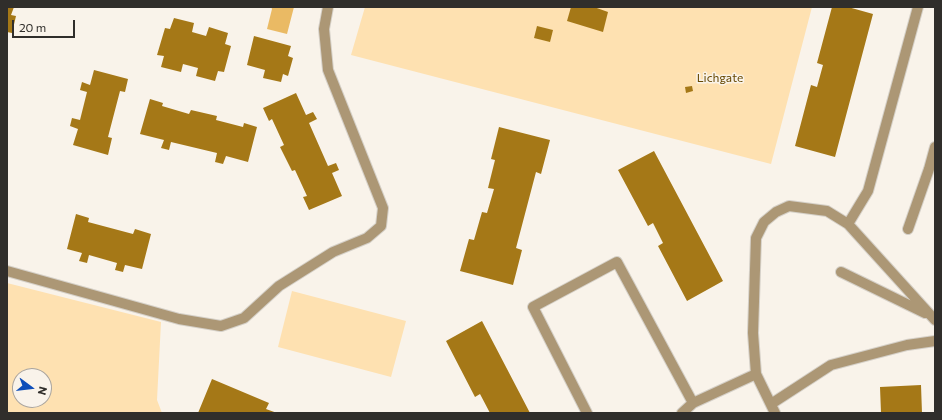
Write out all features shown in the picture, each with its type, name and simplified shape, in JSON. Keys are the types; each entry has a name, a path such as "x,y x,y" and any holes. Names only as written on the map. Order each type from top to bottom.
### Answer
{"lane":[{"path":"7,271 179,319 221,326 244,318 279,286 333,252 367,238 381,226 383,208 328,70 324,29 328,7"},
{"path":"848,224 868,191 918,7"},
{"path":"908,229 935,147"},
{"path":"933,317 848,224 827,210 789,206 776,212 764,222 756,238 753,333 756,374 773,408 831,365 907,345 935,341"},
{"path":"587,413 533,307 617,262 694,403"},
{"path":"840,272 933,317"},
{"path":"682,413 694,403 756,374"}],"green space":[{"name":"Lichgate","path":"365,7 812,7 771,164 351,55"},
{"path":"7,283 161,322 157,400 162,413 7,413"},
{"path":"292,291 406,321 391,377 278,347"}],"shaded area":[{"path":"271,7 294,7 287,34 267,29 272,9"}],"building":[{"path":"7,7 14,7 11,15 16,16 12,33 7,32"},
{"path":"571,7 594,7 608,12 603,32 567,21"},
{"path":"832,7 848,7 873,14 835,157 795,146 811,85 817,87 823,65 817,63"},
{"path":"174,18 194,23 192,32 206,36 209,27 228,33 225,44 231,46 224,72 218,71 215,81 196,76 198,68 183,64 181,72 161,67 164,56 157,55 165,28 170,29"},
{"path":"537,26 553,30 550,42 534,38"},
{"path":"254,36 291,46 288,56 293,58 288,76 283,74 281,82 263,78 265,70 247,65"},
{"path":"94,70 128,79 125,92 120,91 108,137 112,138 108,155 73,145 78,129 70,126 72,118 80,120 87,92 80,90 82,82 90,85"},
{"path":"692,86 693,91 686,93 685,87"},
{"path":"296,93 306,115 313,112 317,119 309,123 328,166 336,163 339,170 332,173 342,196 309,210 303,197 307,196 295,170 292,171 280,147 284,145 272,119 269,121 263,108"},
{"path":"150,99 163,103 162,106 189,114 191,110 217,116 216,120 243,127 244,123 257,127 248,162 226,156 223,164 215,162 217,153 171,142 169,150 161,148 164,140 140,134"},
{"path":"499,127 550,140 541,174 536,172 516,248 522,250 513,285 460,271 469,239 474,240 482,212 487,213 494,189 488,188 495,160 491,159"},
{"path":"654,151 723,281 687,301 658,246 663,243 653,223 648,226 618,170"},
{"path":"76,214 89,218 88,222 133,234 135,229 151,234 142,269 125,265 123,272 115,270 117,263 89,255 87,263 79,261 82,253 67,249"},
{"path":"482,321 530,413 490,413 480,394 475,397 446,341"},
{"path":"212,379 269,403 266,409 277,413 198,413"},
{"path":"921,385 922,413 881,413 880,387"}]}
